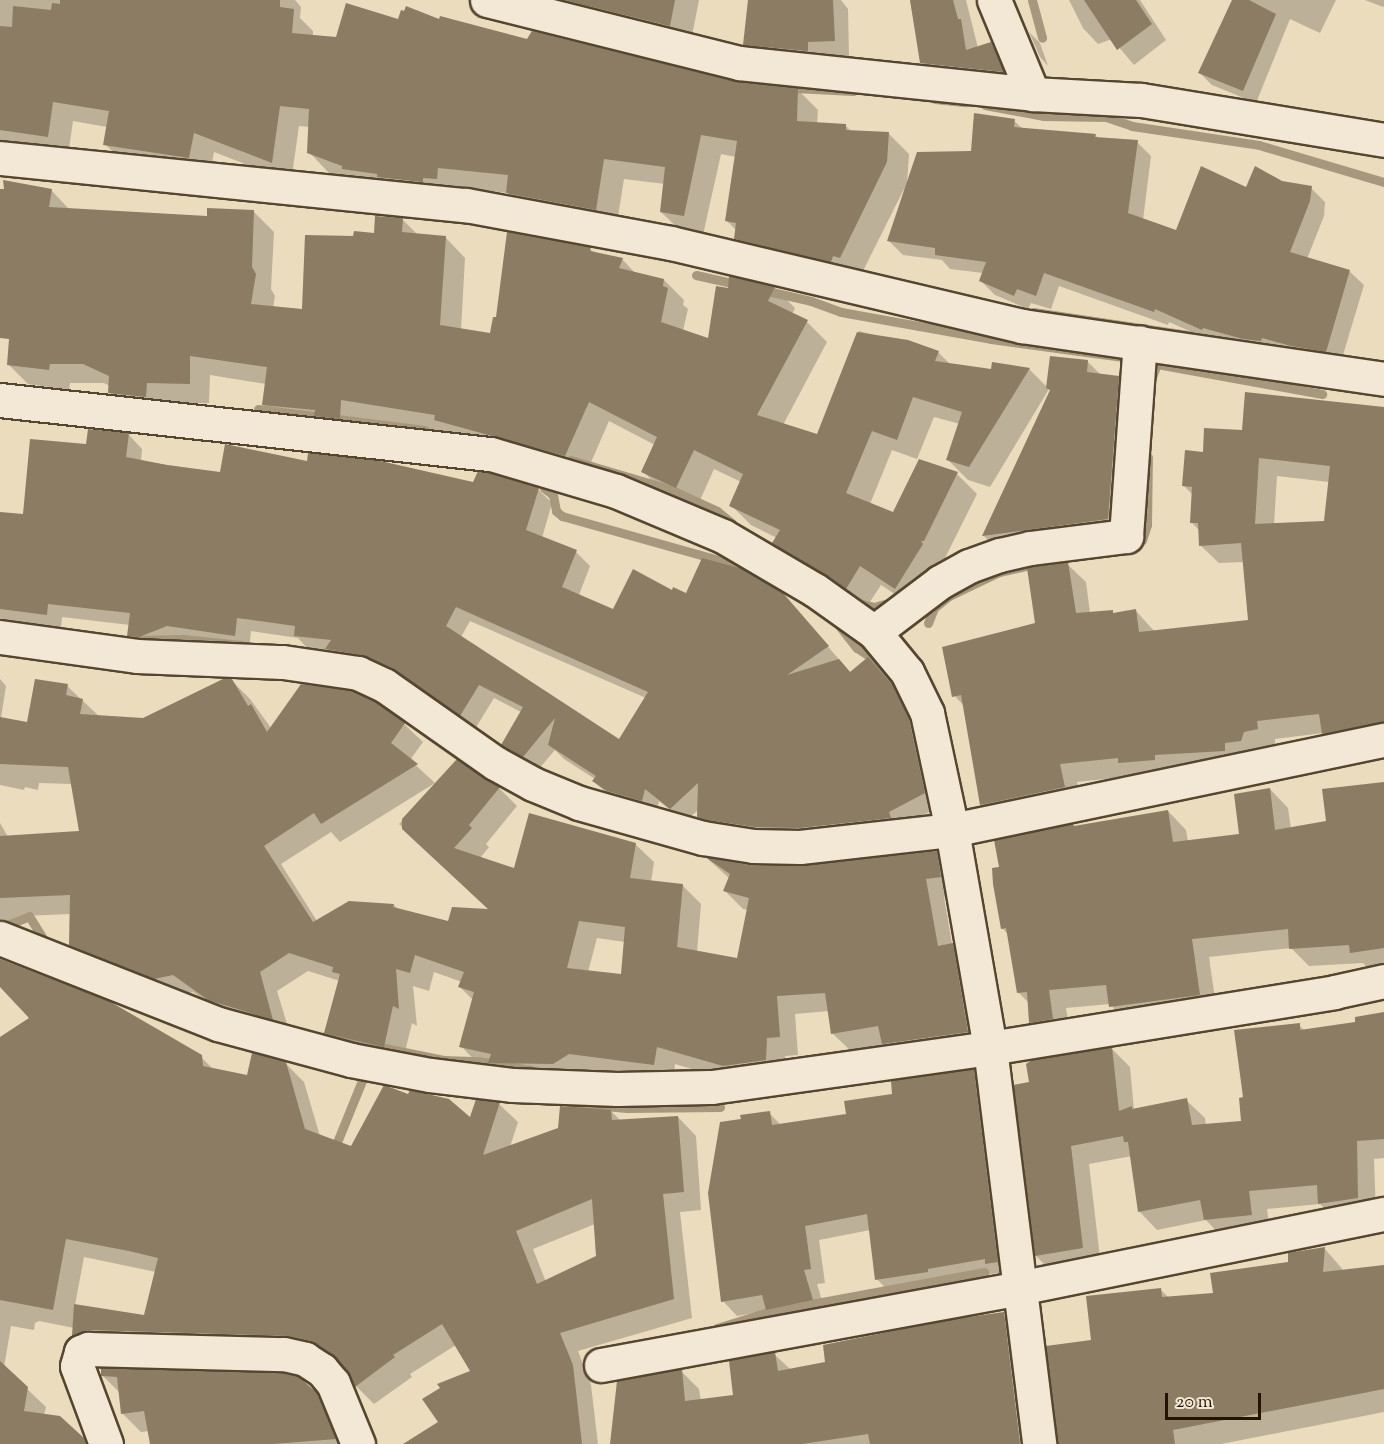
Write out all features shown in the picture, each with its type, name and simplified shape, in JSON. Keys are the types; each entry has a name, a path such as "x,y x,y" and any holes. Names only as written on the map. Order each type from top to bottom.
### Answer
{"street":[{"path":"487,0 739,63 1033,94 1141,100 1384,140"},
{"path":"994,0 1033,94"},
{"path":"0,158 466,205 671,243 1022,326 1384,379"},
{"path":"874,632 940,582 969,566 1030,548 1126,536 1140,343"},
{"path":"0,399 491,454 616,491 723,536 815,590 874,632 907,672 927,713 952,830 990,1048 1039,1444"},
{"path":"0,637 137,656 283,662 358,673 384,685 495,764 533,784 579,803 703,838 753,846 800,847 952,830 1384,740"},
{"path":"0,938 218,1024 351,1060 430,1075 513,1085 617,1089 712,1087 990,1048 1334,992 1384,981"},
{"path":"601,1365 1019,1288 1384,1214"},
{"path":"106,1444 77,1366 81,1352 88,1349 284,1354 305,1359 322,1370 333,1383 358,1444"}],"building":[{"path":"60,0 280,0 280,7 294,9 292,33 336,37 346,3 398,19 401,10 404,11 406,6 439,19 440,16 527,39 532,31 734,81 798,88 797,121 846,124 846,130 889,132 887,162 840,258 833,256 831,262 734,239 736,223 725,221 737,141 701,135 684,216 660,212 665,167 604,159 596,210 506,193 508,175 438,168 437,179 423,178 423,182 377,177 377,174 342,169 342,166 307,153 309,109 280,106 272,163 194,133 189,158 103,145 109,111 53,102 48,137 0,130 0,26 12,27 13,6 51,10 52,3 60,4"},
{"path":"564,0 675,0 670,26"},
{"path":"748,0 833,0 835,41 808,42 808,51 743,45"},
{"path":"910,0 953,0 958,19 961,19 966,50 991,42 1004,72 920,63"},
{"path":"1084,0 1136,0 1152,24 1117,50"},
{"path":"1232,0 1249,0 1276,14 1243,91 1198,73"},
{"path":"974,113 1015,119 1014,127 1138,140 1128,213 1176,230 1201,166 1246,187 1255,166 1282,181 1312,186 1310,201 1290,252 1350,270 1326,352 1262,338 1261,341 1243,339 1203,328 1202,330 1155,309 1154,312 1044,273 1036,296 1017,289 1014,296 979,281 986,262 935,255 935,248 887,241 917,152 971,151"},
{"path":"3,180 52,189 49,207 207,216 207,208 254,210 252,267 256,274 251,304 302,309 305,235 353,236 354,231 374,233 375,216 403,218 402,232 446,236 440,325 490,333 493,317 496,317 507,232 591,247 590,251 623,258 619,268 664,279 663,286 668,288 661,322 708,338 716,286 728,288 729,276 775,287 768,301 808,320 757,415 817,434 857,332 908,340 939,351 935,361 991,369 992,362 1030,368 969,467 946,460 962,412 913,397 897,440 872,431 846,493 893,512 919,459 958,472 924,541 921,541 923,544 895,589 860,566 846,589 772,543 780,530 729,506 743,474 694,450 676,488 641,472 657,437 589,402 565,456 434,420 435,415 341,400 340,419 314,416 315,410 262,405 267,367 190,356 190,384 147,383 146,397 108,393 109,376 83,364 50,364 49,370 7,365 9,339 0,338 0,189 4,189"},
{"path":"1050,356 1088,360 1087,372 1119,376 1108,519 982,536 1050,390 1046,388"},
{"path":"1245,392 1384,407 1384,722 1322,734 1319,714 1257,721 1258,729 1244,732 1241,741 1225,743 1225,751 1155,755 1155,760 1118,763 1118,758 1060,764 1065,787 980,805 961,695 952,697 942,647 1035,623 1027,568 1068,562 1076,613 1113,610 1113,613 1136,609 1139,632 1248,620 1241,543 1199,546 1198,523 1190,523 1192,487 1182,486 1185,450 1203,452 1204,428 1242,430","holes":["1259,458 1330,466 1324,521 1255,524"]},
{"path":"88,429 129,433 126,457 220,472 225,444 307,461 308,453 376,460 473,482 478,471 487,472 539,488 526,530 577,550 562,587 613,609 633,569 672,590 673,587 686,593 702,558 743,569 783,593 829,646 787,675 839,659 850,672 868,657 893,686 909,719 925,793 889,812 891,818 799,828 755,827 707,820 697,817 698,783 670,809 645,789 642,801 607,791 592,781 596,776 548,745 555,718 523,757 501,745 523,707 479,685 460,716 392,668 361,655 325,649 331,640 294,636 295,626 237,618 235,636 167,626 139,637 127,636 130,613 48,604 47,615 0,609 0,512 23,514 30,439 86,444","holes":["456,607 648,692 619,739 446,626"]},
{"path":"225,678 232,679 248,706 251,704 267,732 301,684 353,691 375,701 405,723 391,743 418,764 321,824 314,813 264,846 313,922 349,901 394,904 393,907 448,921 452,907 488,909 402,829 402,819 457,759 500,787 469,825 472,828 454,848 514,868 529,813 636,843 630,878 683,884 677,947 737,958 749,898 723,891 730,874 705,857 750,865 800,866 937,851 941,877 926,879 938,946 953,943 968,1032 882,1044 878,1026 831,1034 825,993 777,996 780,1037 767,1038 766,1060 723,1066 657,1047 654,1065 569,1054 553,1064 488,1063 491,1054 459,1047 474,992 458,987 464,972 415,955 410,973 396,969 399,1009 393,1006 384,1047 324,1033 340,974 332,972 333,967 289,953 260,972 273,1020 208,1000 173,975 154,979 69,945 70,895 0,898 0,836 79,831 68,767 0,764 0,717 27,722 35,679 68,684 66,695 83,699 80,714 143,718","holes":["579,921 625,927 621,974 567,968"]},
{"path":"1384,782 1384,948 1350,953 1349,945 1289,949 1288,929 1192,939 1200,995 1109,1007 1106,985 1049,990 1053,1019 1029,1023 1027,992 1017,993 1006,928 1001,929 993,884 992,868 999,867 994,840 1073,824 1074,826 1168,810 1173,842 1239,834 1234,794 1270,788 1275,830 1326,821 1322,789"},
{"path":"0,959 109,1001 202,1055 203,1066 247,1075 252,1053 286,1062 305,1129 351,1146 384,1085 408,1094 410,1090 449,1099 470,1117 476,1099 500,1102 483,1155 558,1128 560,1106 611,1110 612,1120 678,1116 684,1192 663,1194 674,1299 560,1333 573,1365 582,1444 403,1444 438,1422 422,1399 440,1388 437,1384 470,1371 442,1324 393,1355 395,1357 355,1387 348,1371 332,1354 310,1341 288,1336 88,1330 72,1336 74,1304 144,1315 158,1258 66,1239 53,1310 0,1300 0,1037 29,1018 0,987","holes":["592,1199 596,1256 537,1284 516,1231"]},
{"path":"1384,1012 1384,1139 1357,1141 1358,1198 1318,1204 1317,1185 1249,1191 1252,1215 1204,1220 1200,1200 1138,1212 1128,1142 1124,1142 1123,1136 1071,1146 1083,1248 1035,1256 1013,1085 1029,1082 1026,1064 1032,1060 1112,1047 1119,1111 1132,1106 1132,1109 1187,1098 1192,1125 1241,1121 1239,1098 1243,1097 1234,1030 1300,1023 1300,1030 1355,1022 1355,1017"},
{"path":"974,1069 998,1262 985,1264 985,1259 928,1269 928,1272 875,1280 867,1214 805,1226 811,1269 804,1270 813,1300 766,1310 762,1295 721,1302 708,1193 720,1122 741,1119 740,1115 770,1111 772,1125 846,1114 844,1101 892,1094 891,1081"},
{"path":"1325,1247 1323,1272 1384,1265 1384,1389 1173,1430 1175,1444 1057,1444 1046,1346 1091,1340 1086,1296 1161,1288 1162,1297 1213,1293 1210,1273 1288,1262 1288,1253"},
{"path":"1004,1312 1020,1444 870,1444 868,1434 802,1444 610,1444 617,1381 682,1369 685,1401 733,1395 729,1361 775,1352 778,1371 825,1362 823,1345 948,1320"},
{"path":"0,1361 28,1387 24,1411 60,1416 84,1438 86,1444 0,1444"},
{"path":"101,1368 282,1373 298,1376 317,1393 336,1439 273,1444 150,1444 144,1411 121,1414 117,1377 101,1376"}],"waterway":[{"path":"1032,0 1042,38"},
{"path":"795,88 853,91"},
{"path":"935,99 966,102"},
{"path":"985,105 1044,116 1106,117 1132,126 1259,145 1384,182"},
{"path":"696,275 740,285"},
{"path":"763,290 811,301 841,312 991,339 1129,358 1131,364"},
{"path":"1033,312 1189,335"},
{"path":"1152,377 1157,364 1322,394"},
{"path":"258,409 425,430"},
{"path":"1133,549 1142,540 1147,525 1148,457"},
{"path":"571,460 672,490 717,511 732,523"},
{"path":"544,488 553,495 556,511 562,516 751,569"},
{"path":"928,623 934,608 949,596 999,572 1048,561"},
{"path":"862,604 874,607 891,602"},
{"path":"834,619 857,648 871,657 900,689"},
{"path":"138,640 184,639 241,645"},
{"path":"0,928 29,916 48,946"},
{"path":"325,1036 444,1060 478,1061 530,1070"},
{"path":"333,1152 365,1073"},
{"path":"570,1103 627,1108 720,1107"},
{"path":"717,1328 768,1312 984,1272"}]}
